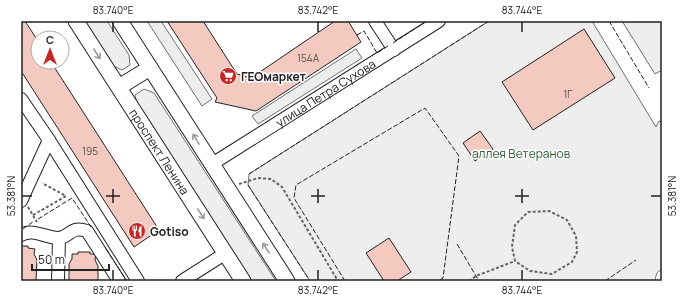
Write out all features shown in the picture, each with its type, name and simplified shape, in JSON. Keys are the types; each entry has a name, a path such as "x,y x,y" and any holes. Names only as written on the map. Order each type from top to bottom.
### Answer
{"main road":[{"name":"проспект Ленина","path":"76,21 243,281"},
{"path":"120,21 287,281"},
{"path":"119,87 150,68"}],"street":[{"path":"375,21 394,50"},
{"name":"улица Петра Сухова","path":"212,164 439,21"},
{"path":"21,99 49,140 138,281"},
{"path":"21,201 49,140"},
{"path":"21,235 24,233 33,232 59,238 74,230 81,229 87,231 119,281"},
{"path":"58,281 59,238"},
{"path":"182,281 226,253"}],"path":[{"path":"32,177 66,196 33,215"},
{"path":"238,184 258,178 271,180 282,187 338,281"},
{"path":"528,212 549,212 567,220 576,236 577,252 572,262 552,274 530,271 515,261 512,247 515,225 528,212"},
{"path":"469,281 476,276 515,261"}],"green space":[{"path":"84,21 107,21 129,55 130,65 122,70 113,66"},
{"name":"аллея Ветеранов","path":"489,21 592,21 656,127 659,121 662,122 662,270 657,273 655,281 310,281 248,185 249,174"},
{"path":"622,21 662,21 662,70 655,74"},
{"path":"144,89 154,93 276,281 251,281 137,105 135,95"}],"shaded area":[{"path":"147,21 161,21 212,99 202,106"},
{"path":"356,49 362,58 258,124 252,116"}],"building":[{"path":"21,21 25,21 31,30 30,70 56,70 159,230 134,247 21,71"},
{"path":"167,21 203,21 237,74 251,78 335,21 348,21 361,42 256,111 215,102 217,98"},
{"path":"584,29 615,78 533,130 502,82"},
{"path":"480,131 493,149 475,161 463,143"},
{"path":"389,238 411,272 397,281 384,281 366,253"},
{"path":"21,246 28,246 28,248 35,249 34,254 37,260 36,281 21,281"},
{"path":"78,252 90,252 90,254 96,254 95,260 98,266 98,281 69,281 69,264 72,259 72,254 78,254"}],"fence":[{"path":"393,43 427,21"},
{"path":"249,174 489,21"},
{"path":"609,21 649,88"},
{"path":"357,35 364,31 377,53 388,46"},
{"path":"345,281 294,198 296,185 425,108 459,156 443,278 438,281"},
{"path":"248,185 310,281"},
{"path":"38,219 72,198 91,227"},
{"path":"23,229 34,221"},
{"path":"457,244 479,281"},
{"path":"106,249 127,281"},
{"path":"605,281 636,260"}],"place":[{"name":"ГЕОмаркет","path":"228,76"},
{"name":"Gotiso","path":"137,231"}]}
